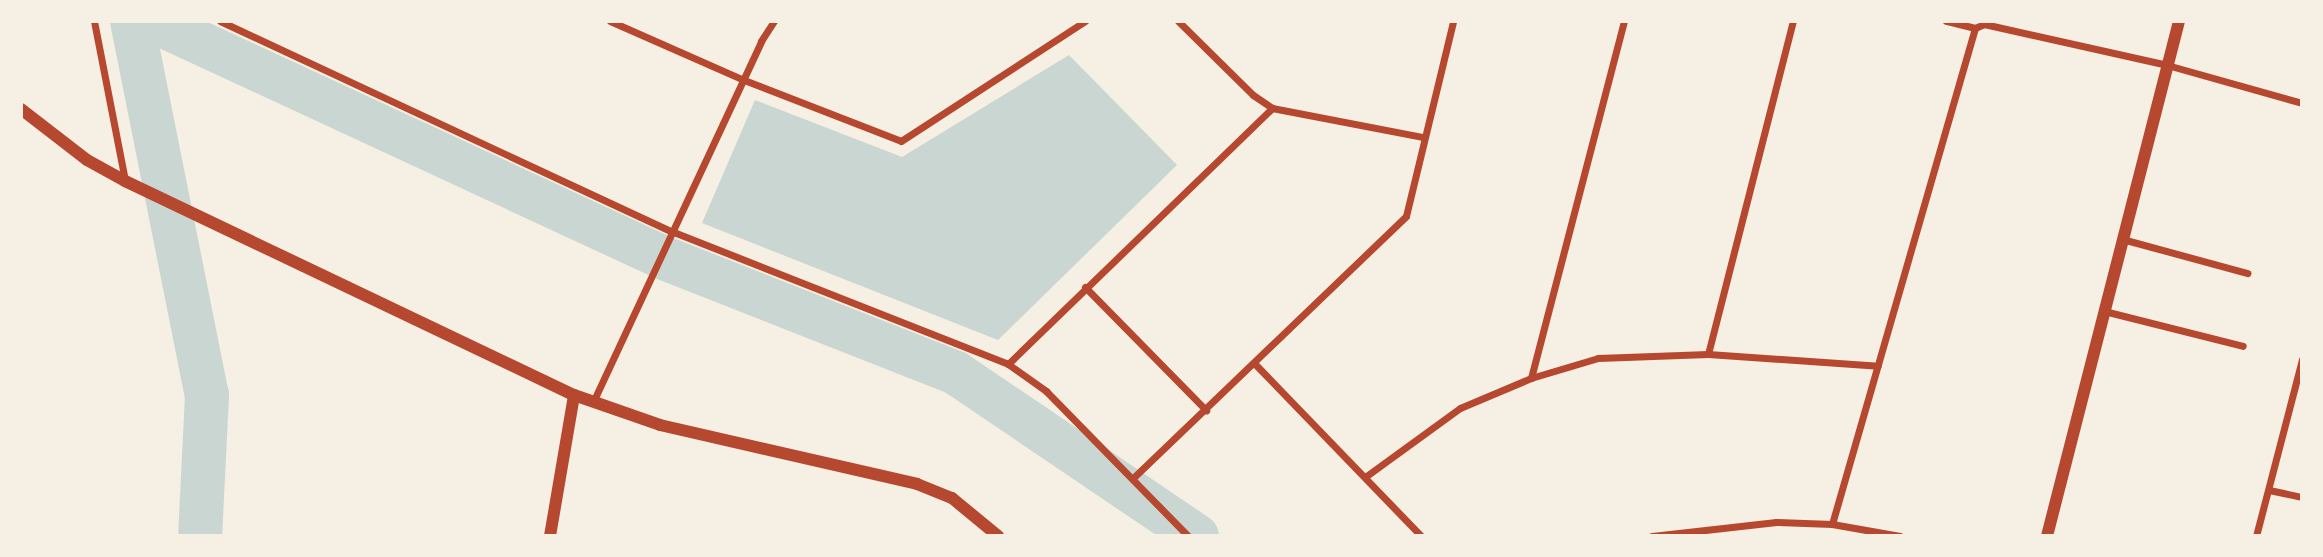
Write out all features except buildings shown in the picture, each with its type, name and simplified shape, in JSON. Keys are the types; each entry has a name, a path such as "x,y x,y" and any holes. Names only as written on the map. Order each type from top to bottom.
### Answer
{"street":[{"path":"94,21 125,181"},
{"path":"220,21 671,231 1008,364 1046,391 1188,536"},
{"path":"610,21 744,80 901,141 1085,21"},
{"path":"593,403 671,231 774,21"},
{"path":"1178,21 1253,95 1272,108 1423,137"},
{"path":"1133,478 1255,364 1406,216 1453,21"},
{"path":"1531,378 1623,21"},
{"path":"1708,354 1793,21"},
{"path":"1946,21 1975,28 1984,24 2167,65 2302,103"},
{"path":"2047,536 2179,21"},
{"path":"1832,524 1975,28"},
{"path":"1008,364 1272,108"},
{"path":"21,109 87,160 125,181 574,395 660,425 918,484 952,498 998,536"},
{"path":"2122,239 2247,273"},
{"path":"1085,287 1206,410"},
{"path":"2104,311 2243,346"},
{"path":"1365,478 1460,408 1531,378 1598,358 1708,354 1878,366"},
{"path":"2256,536 2302,359"},
{"path":"1255,364 1421,536"},
{"path":"551,536 574,395"},
{"path":"2269,490 2302,497"},
{"path":"1732,524 1734,536"},
{"path":"1652,536 1732,524 1832,524 1900,536"}],"shaded area":[{"path":"1069,55 1177,165 998,340 702,223 755,100 902,157"}],"waterway":[{"path":"132,21 207,395 200,536"},
{"path":"153,21 664,258 956,373 1197,536"}]}
